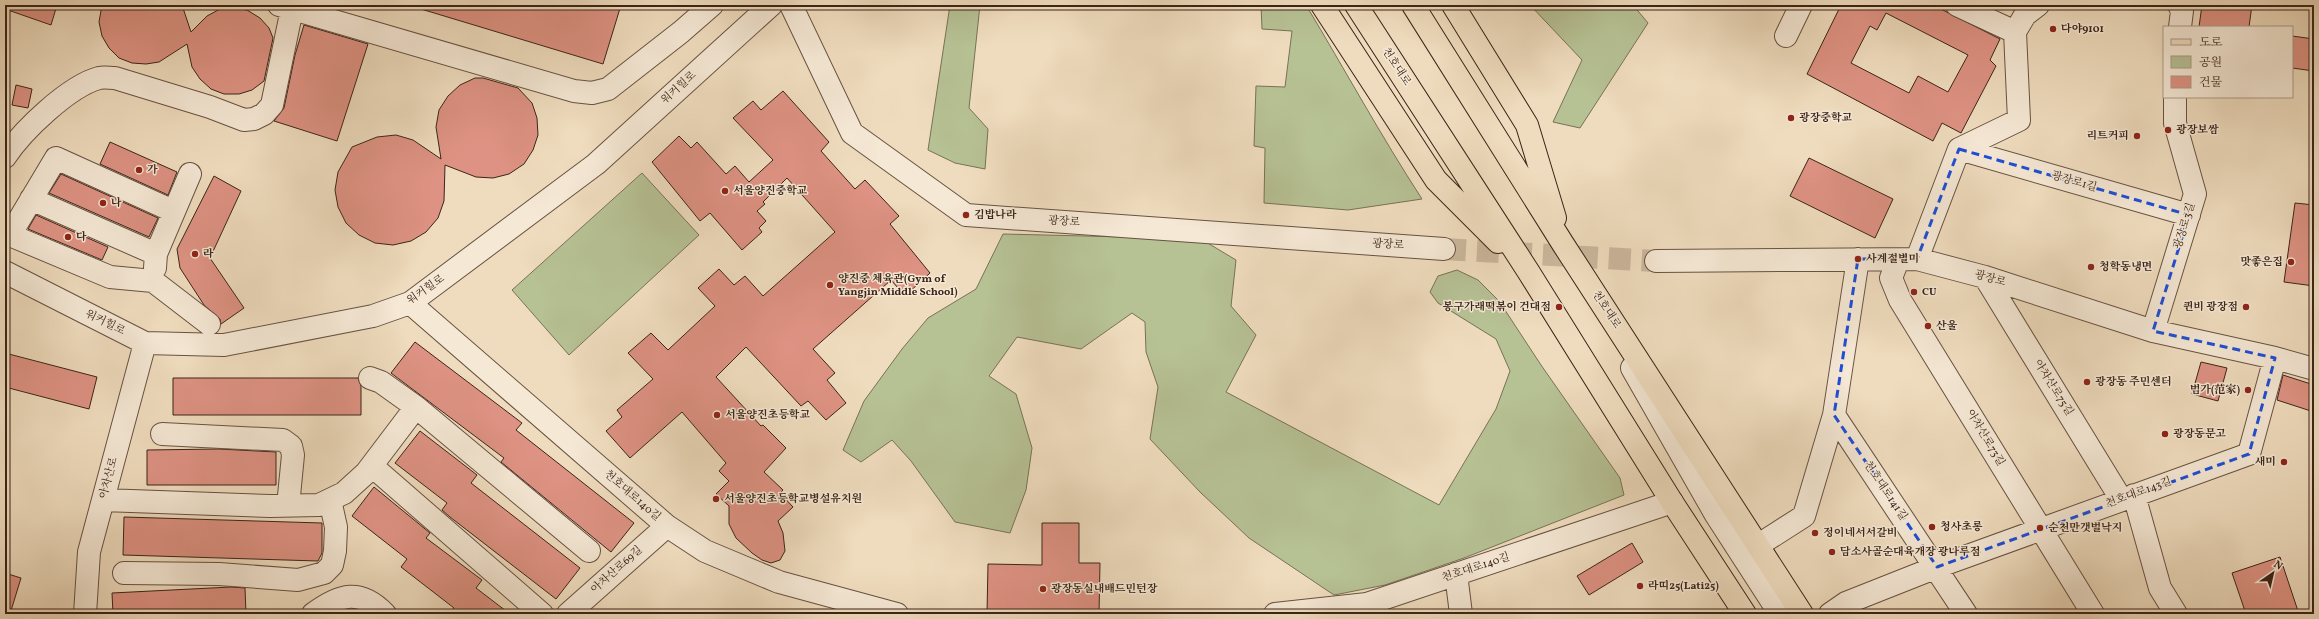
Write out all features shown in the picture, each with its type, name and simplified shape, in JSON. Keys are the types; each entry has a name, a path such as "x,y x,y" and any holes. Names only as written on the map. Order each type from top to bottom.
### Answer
{"main road":[{"path":"1322,5 1436,180 1528,271"},
{"name":"천호대로","path":"1356,5 1528,271 1672,502 1745,614"},
{"name":"천호대로","path":"1413,5 1563,244 1802,614"},
{"path":"1454,5 1527,125 1563,244"}],"street":[{"path":"5,157 18,138 44,113 84,84 100,78 114,78 210,107 244,120 254,119 264,114 272,105 285,7 574,91 592,93 608,89 681,32 712,5"},
{"name":"워커힐로","path":"5,272 145,343 224,345 372,316 410,304 596,164 771,5"},
{"name":"광장로","path":"791,5 852,133 966,215 1444,249"},
{"path":"1786,36 1801,5"},
{"path":"1957,5 2014,32"},
{"path":"1908,259 1959,150 2019,120 2014,32 2025,15 2038,5"},
{"path":"2179,5 2182,11 2180,26"},
{"name":"광장로3길","path":"2152,330 2189,215 2194,194 2175,123 2176,98"},
{"name":"광장로1길","path":"1959,150 2189,215"},
{"path":"173,211 56,158 31,199 7,234 110,277 153,281 209,324"},
{"path":"153,281 156,254 190,174"},
{"path":"31,199 156,254"},
{"path":"1757,546 1804,516 1834,415 1858,259"},
{"name":"광장로","path":"1656,261 1908,259 1984,277 2152,330 2275,358 2314,369"},
{"name":"아차산로73길","path":"1908,259 1891,278 1900,300 2093,614"},
{"name":"아차산로75길","path":"1984,277 2127,497 2160,588 2176,614"},
{"path":"1593,290 1623,353 1716,515 1780,614"},
{"name":"천호대로140길","path":"410,304 667,526 705,550 779,582 897,614"},
{"name":"아차산로","path":"85,614 89,552 145,343"},
{"name":"천호대로143길","path":"1830,614 1846,603 1937,567 2040,528 2249,454 2275,358"},
{"path":"370,378 381,382 416,407 589,551"},
{"path":"103,500 288,506 319,505 344,494 372,466 416,407"},
{"name":"천호대로141길","path":"1834,415 1937,567"},
{"path":"162,434 283,440 291,446 293,455 288,506"},
{"path":"372,466 542,614"},
{"path":"124,573 219,574 298,580 324,573 332,565 335,551 336,527 330,500"},
{"name":"천호대로140길","path":"1276,614 1367,604 1672,502"},
{"name":"아차산로69길","path":"568,614 667,526"},
{"path":"1937,567 1966,614"},
{"path":"1456,574 1461,614"},
{"path":"313,614 327,604 346,596 359,596 385,614"}],"highlighted area":[{"path":"1959,149 2189,215 2153,331 2275,358 2249,454 1937,567 1834,415 1858,259 1917,259"}],"green space":[{"path":"950,5 980,5 969,108 988,129 985,169 955,163 928,150"},
{"path":"1261,5 1306,5 1422,199 1348,210 1264,203 1265,148 1254,146 1256,86 1285,87 1292,31 1262,29"},
{"path":"1530,5 1633,5 1648,23 1580,128 1553,122 1582,60"},
{"path":"642,173 699,235 569,355 512,290"},
{"path":"1003,234 1126,237 1206,242 1236,260 1231,306 1256,335 1226,392 1439,505 1496,409 1510,371 1496,339 1438,303 1430,292 1438,276 1457,270 1478,280 1499,301 1541,365 1620,478 1624,495 1464,558 1385,585 1334,595 1249,538 1200,492 1150,439 1158,387 1146,352 1145,322 1132,313 1081,349 1017,337 989,376 1016,394 1032,448 1026,490 1010,533 955,522 911,461 892,440 861,462 843,450 864,401 902,349 928,318 976,289"}],"building":[{"path":"5,5 57,5 51,25 5,9"},
{"path":"102,5 182,5 191,32 207,16 220,9 234,8 247,10 260,18 269,28 273,38 264,81 252,90 239,94 224,94 211,89 200,79 192,67 187,44 159,62 146,64 132,63 119,58 109,48 102,36 99,22"},
{"path":"422,5 621,5 603,64 421,9"},
{"path":"1841,5 1933,5 2000,39 1990,60 1996,66 1961,133 1942,123 1933,141 1807,74","holes":["1886,13 1968,55 1948,92 1918,76 1909,93 1851,63 1870,26 1877,30"]},
{"path":"2202,5 2252,5 2249,26 2199,26"},
{"path":"304,25 368,44 337,141 274,121 284,108 295,55"},
{"path":"2293,36 2314,39 2314,71 2293,68"},
{"path":"475,78 483,78 518,88 532,103 537,118 538,135 533,150 524,164 509,174 493,178 476,177 445,165 444,201 438,218 426,232 411,241 393,245 375,243 359,235 346,223 338,207 335,190 338,172 352,147 377,137 396,135 413,140 441,159 436,127 439,110 448,96 460,85"},
{"path":"16,85 32,89 28,108 12,105"},
{"path":"783,91 829,142 821,151 855,189 865,180 899,216 890,224 930,273 905,296 891,280 813,349 835,373 827,380 846,403 826,420 808,401 801,406 746,347 716,377 761,426 763,425 786,448 764,472 783,490 780,493 793,507 778,521 783,533 785,551 780,560 771,563 762,560 752,553 736,538 729,524 729,506 716,494 729,481 719,471 726,463 682,412 630,458 606,431 622,417 617,410 653,379 628,353 651,333 668,350 715,306 698,288 719,269 734,285 745,276 763,296 835,232 787,178 763,202 765,204 757,211 766,221 759,228 762,232 742,250 710,213 700,221 652,162 679,136 691,148 697,142 726,174 735,166 749,182 773,160 733,118 753,101 761,110"},
{"name":"가","path":"110,142 177,172 168,195 100,164"},
{"path":"1809,158 1893,199 1875,238 1790,196"},
{"name":"나","path":"61,174 158,218 149,237 49,193"},
{"name":"라","path":"214,176 241,191 210,258 244,308 221,324 220,319 204,305 180,268 177,249"},
{"path":"2295,203 2314,205 2314,286 2284,282"},
{"path":"36,215 108,247 102,260 28,229"},
{"path":"415,342 522,423 516,430 634,523 611,552 501,462 504,458 391,373"},
{"path":"5,353 97,377 89,409 5,387"},
{"path":"2201,362 2227,368 2218,401 2192,394"},
{"path":"2283,375 2314,385 2314,412 2277,400"},
{"path":"173,378 358,378 361,386 361,415 173,415"},
{"path":"420,431 477,475 471,483 580,568 556,599 450,517 442,510 447,503 395,463"},
{"path":"219,449 276,452 276,485 147,485 147,450"},
{"path":"374,487 430,533 426,538 482,580 476,588 510,614 450,614 454,608 401,567 407,559 352,516"},
{"path":"124,517 322,523 322,553 318,561 123,555"},
{"name":"광장동실내배드민턴장","path":"1042,523 1079,523 1079,563 1100,563 1099,614 987,614 988,564 1042,565"},
{"path":"1632,543 1643,562 1589,595 1577,576"},
{"path":"2280,557 2299,614 2246,614 2232,573"},
{"path":"5,573 21,578 10,614 5,614"},
{"path":"231,587 245,588 246,614 113,614 112,593"}],"tunnel":[{"path":"1444,249 1656,261"}],"place":[{"name":"다야9101","path":"2053,29"},
{"name":"광장중학교","path":"1791,118"},
{"name":"광장보쌈","path":"2168,130"},
{"name":"리트커피","path":"2137,136"},
{"name":"가","path":"139,170"},
{"name":"서울양진중학교","path":"725,191"},
{"name":"나","path":"103,203"},
{"name":"김밥나라","path":"966,215"},
{"name":"다","path":"68,237"},
{"name":"라","path":"195,254"},
{"name":"사계절별미","path":"1858,259"},
{"name":"맛좋은집","path":"2291,262"},
{"name":"청학동냉면","path":"2091,267"},
{"name":"양진중 체육관(Gym of Yangjin Middle School)","path":"830,285"},
{"name":"CU","path":"1914,292"},
{"name":"봉구가래떡볶이 건대점","path":"1559,307"},
{"name":"퀸비 광장점","path":"2246,307"},
{"name":"산울","path":"1928,326"},
{"name":"광장동 주민센터","path":"2087,382"},
{"name":"범가(范家)","path":"2248,390"},
{"name":"서울양진초등학교","path":"717,415"},
{"name":"광장동문고","path":"2165,434"},
{"name":"새미","path":"2284,462"},
{"name":"서울양진초등학교병설유치원","path":"716,499"},
{"name":"청사초롱","path":"1932,527"},
{"name":"순천만갯벌낙지","path":"2040,528"},
{"name":"정이네서서갈비","path":"1815,533"},
{"name":"담소사골순대육개장 광나루점","path":"1832,552"},
{"name":"라띠25(Lati25)","path":"1640,586"},
{"name":"광장동실내배드민턴장","path":"1043,589"}]}
